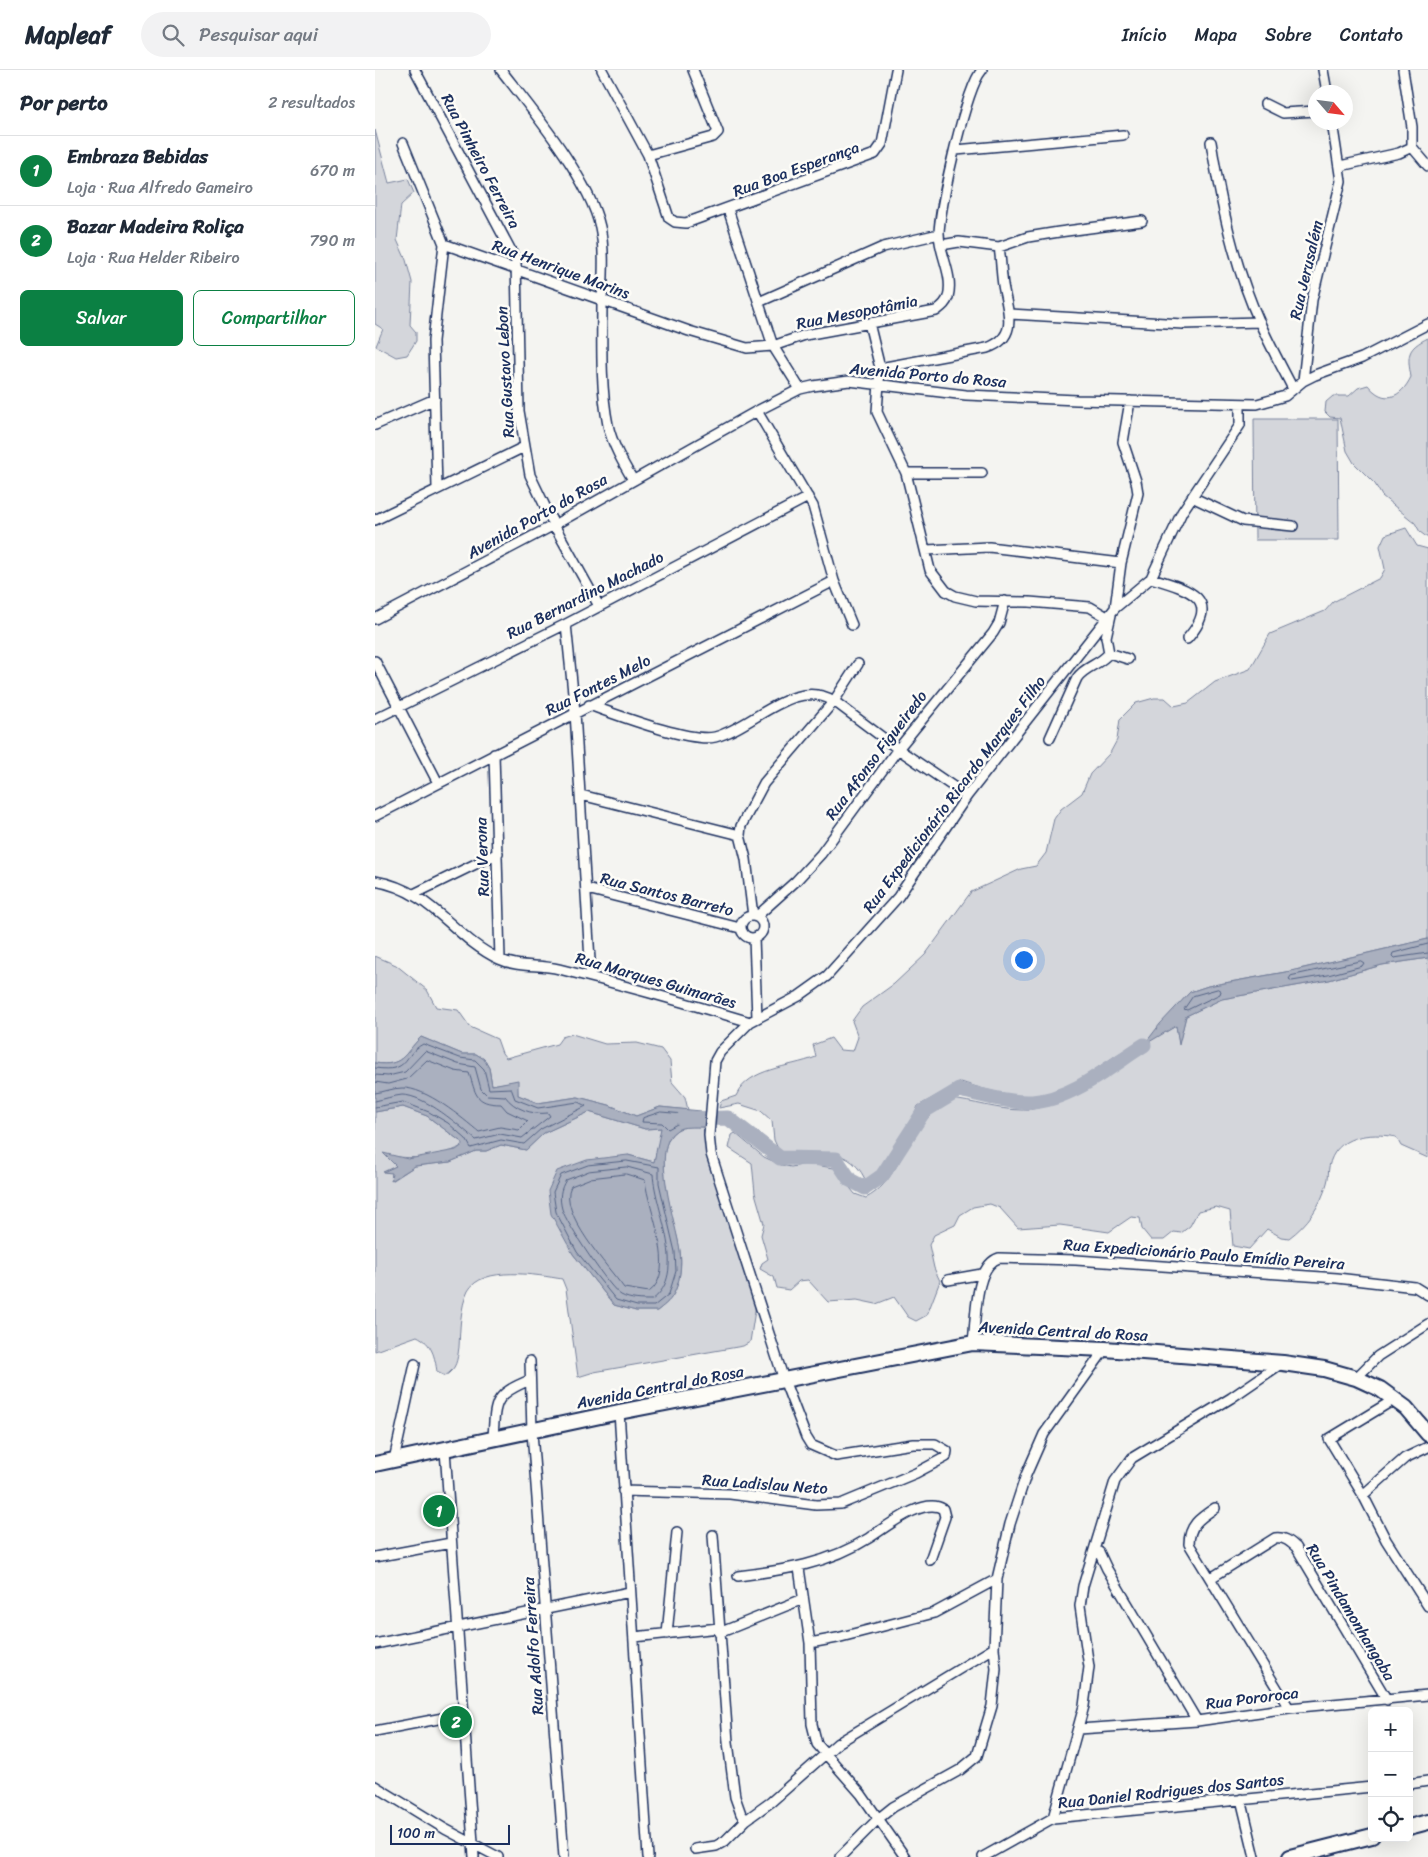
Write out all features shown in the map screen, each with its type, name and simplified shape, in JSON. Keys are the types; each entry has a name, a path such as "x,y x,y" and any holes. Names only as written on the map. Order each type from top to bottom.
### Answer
{"street":[{"name":"Rua Pinheiro Ferreira","path":"415,70 512,251 517,269"},
{"path":"501,70 560,150 586,190 600,227 604,398 608,426 619,455 633,480"},
{"path":"602,70 647,155 713,137 719,132 693,70"},
{"name":"Rua Boa Esperança","path":"647,155 669,218 679,223 686,223 728,209 875,154 881,144 896,70"},
{"name":"Rua Mesopotâmia","path":"773,346 805,335 925,314 936,311 943,306 948,297 949,288 939,234 943,204 969,99 982,70"},
{"path":"1323,70 1326,85"},
{"path":"1403,70 1413,137 1412,147 1428,166"},
{"path":"1265,104 1283,113 1308,111"},
{"name":"Rua Jerusalém","path":"1303,381 1312,300 1337,204 1341,181 1333,130"},
{"path":"956,150 1123,135"},
{"path":"1211,142 1226,222 1260,322 1293,389"},
{"path":"403,143 444,244 433,341 437,488"},
{"path":"1340,166 1399,153 1412,147"},
{"name":"Rua Boa Esperança","path":"728,209 773,346 800,389"},
{"path":"941,245 959,242 999,247 1028,237 1143,221"},
{"path":"759,302 883,247 939,234"},
{"name":"Rua Henrique Marins","path":"444,244 729,344 747,348 773,346"},
{"path":"879,368 996,345 1006,334 1009,314 1003,286 999,247"},
{"name":"Rua Gustavo Lebon","path":"517,269 519,411 530,475 554,525 599,606"},
{"path":"1009,314 1183,324 1260,322"},
{"path":"869,323 879,368 877,412 906,473 930,570 946,591 955,596 976,600 1090,608 1111,613"},
{"name":"Avenida Porto do Rosa","path":"375,619 554,525 757,411 800,389 832,382 879,383 912,390 966,395 1130,402 1241,404 1269,402 1285,396 1303,381 1368,355 1428,324"},
{"path":"375,425 435,399"},
{"path":"1050,738 1081,672 1104,660 1109,653 1106,637 1138,493 1123,442 1130,402"},
{"name":"Rua Expedicionário Ricardo Marques Filho","path":"754,1020 799,996 827,976 898,897 967,796 1111,613 1151,578 1162,551 1192,497 1241,425 1241,404"},
{"path":"757,411 813,506 834,581 851,625"},
{"path":"375,520 524,447"},
{"path":"906,473 982,472"},
{"name":"Rua Bernardino Machado","path":"375,719 566,624 808,497"},
{"path":"1192,497 1243,521 1293,526"},
{"path":"926,550 989,547 1121,563"},
{"path":"1151,578 1191,593 1200,601 1203,608 1202,618 1187,639"},
{"name":"Rua Fontes Melo","path":"375,816 834,581"},
{"name":"Rua Afonso Figueiredo","path":"755,916 796,881 821,854 898,749 993,633 999,623 1005,601"},
{"path":"566,624 581,795 591,977"},
{"path":"1109,653 1128,659"},
{"path":"375,662 438,783"},
{"path":"754,1020 754,938 762,931 763,926 755,916 746,859 740,835 745,816 764,783 834,701 858,664"},
{"path":"589,705 694,737 709,738 734,730 777,705 803,694 817,693 834,701 898,749 967,796"},
{"name":"Rua Verona","path":"494,754 500,960"},
{"path":"581,795 740,835"},
{"path":"414,894 498,853"},
{"name":"Rua Marques Guimarães","path":"375,881 401,887 414,894 482,949 500,960 522,965 556,968 754,1020"},
{"name":"Rua Santos Barreto","path":"587,889 740,928"},
{"path":"754,938 745,936 740,928 744,919 755,916"},
{"name":"Rua Marques Guimarães","path":"754,1020 720,1052 715,1061 709,1141 711,1154 783,1380"},
{"name":"Rua Expedicionário Paulo Emídio Pereira","path":"982,1274 994,1259 1052,1259 1385,1282 1415,1287 1428,1295"},
{"path":"948,1280 982,1274 973,1343"},
{"path":"1355,1378 1378,1356 1428,1324"},
{"name":"Avenida Central do Rosa","path":"375,1464 533,1432 619,1412 973,1343 1105,1349 1283,1363 1323,1369 1355,1378 1380,1389 1395,1399 1428,1433"},
{"path":"840,1857 877,1819 893,1807 960,1770 977,1756 992,1706 996,1668 994,1648 997,1579 1009,1524 1026,1476 1044,1434 1105,1349"},
{"name":"Rua Adolfo Ferreira","path":"530,1361 545,1609 564,1857"},
{"path":"1053,1818 1079,1729 1089,1667 1080,1606 1083,1586 1103,1515 1118,1475 1132,1458 1231,1398 1283,1363"},
{"path":"394,1460 415,1364"},
{"path":"493,1440 494,1416 498,1400 509,1389 530,1380"},
{"name":"Rua Ladislau Neto","path":"623,1491 730,1494 817,1505 841,1504 917,1473 946,1456 945,1448 935,1444 913,1444 836,1456 817,1450 805,1437 783,1380"},
{"path":"1395,1399 1329,1439 1363,1495 1386,1540 1428,1606"},
{"path":"619,1412 648,1857"},
{"path":"1363,1495 1405,1458 1428,1447"},
{"path":"445,1450 474,1857"},
{"path":"738,1576 799,1568 826,1560 851,1549 891,1522 914,1511 933,1505 943,1509 945,1517 930,1560"},
{"path":"1215,1508 1195,1523 1189,1537 1189,1544 1289,1708"},
{"path":"667,1634 677,1532"},
{"path":"713,1534 728,1742 735,1797 741,1814 746,1820"},
{"name":"Rua Pindamonhangaba","path":"1211,1578 1275,1538 1282,1537 1289,1541 1296,1547 1387,1700"},
{"path":"375,1557 451,1543"},
{"path":"1099,1552 1107,1570 1197,1720"},
{"path":"799,1568 810,1643 813,1730 817,1744 861,1794 905,1857"},
{"path":"810,1643 837,1638 934,1612 997,1579"},
{"path":"375,1644 630,1592"},
{"path":"634,1637 719,1630 803,1599"},
{"path":"695,1850 716,1846 725,1841 746,1820 771,1802 838,1743 994,1648"},
{"name":"Rua Pororoca","path":"1079,1729 1197,1720 1289,1708 1428,1695"},
{"path":"375,1731 464,1714"},
{"path":"1413,1783 1428,1781"},
{"path":"375,1786 498,1857"},
{"name":"Rua Daniel Rodrigues dos Santos","path":"983,1857 1053,1818 1368,1787"},
{"path":"1241,1799 1255,1857"},
{"path":"1413,1826 1428,1822"},
{"path":"1290,1857 1368,1837"}],"shaded area":[{"path":"375,130 389,183 408,179 414,193 401,205 397,240 406,260 412,282 410,325 416,332 416,341 407,355 396,357 376,346 383,329 375,324"},
{"path":"1428,338 1428,538 1420,532 1415,523 1382,496 1375,484 1354,463 1347,451 1340,418 1330,417 1325,412 1326,402 1333,396 1349,396 1358,388 1368,385 1380,395 1386,397 1397,394 1411,377 1409,358 1412,349"},
{"path":"1254,419 1338,419 1339,540 1255,540"},
{"path":"1406,528 1417,546 1428,549 1428,939 1291,971 1208,986 1190,992 1145,1043 1176,1026 1179,1043 1186,1016 1221,999 1329,980 1382,965 1428,958 1428,1158 1401,1146 1396,1137 1365,1136 1346,1142 1338,1148 1333,1156 1329,1167 1328,1181 1321,1199 1313,1214 1302,1227 1289,1238 1281,1237 1267,1229 1249,1249 1233,1246 1230,1211 1216,1207 1198,1211 1190,1226 1181,1233 1174,1232 1164,1240 1151,1240 1142,1229 1140,1218 1131,1217 1109,1232 1060,1225 1018,1228 1000,1208 990,1204 973,1207 960,1215 955,1225 934,1235 929,1245 934,1268 940,1281 927,1315 916,1321 908,1317 894,1297 876,1304 857,1300 828,1302 808,1280 799,1281 789,1290 777,1288 774,1277 760,1269 762,1263 768,1259 761,1235 764,1224 755,1193 752,1163 729,1148 732,1135 735,1133 764,1157 781,1165 791,1167 808,1164 834,1168 855,1194 866,1198 883,1185 890,1176 922,1124 933,1112 950,1099 1013,1110 1035,1109 1069,1096 1105,1077 1135,1055 1144,1045 1138,1045 1122,1051 1065,1088 1052,1093 1029,1096 1006,1094 961,1082 918,1106 911,1123 883,1170 877,1176 870,1179 865,1179 857,1167 848,1159 838,1155 779,1151 774,1140 772,1121 761,1111 739,1104 719,1108 721,1101 736,1096 742,1086 760,1074 816,1057 813,1045 831,1038 840,1050 853,1051 858,1037 852,1021 862,1007 894,984 925,955 971,892 1021,869 1036,866 1046,853 1054,819 1061,809 1082,793 1090,774 1110,753 1117,740 1120,719 1136,703 1154,698 1165,698 1174,706 1188,703 1215,682 1250,669 1270,634 1325,611 1333,602 1380,578 1385,569 1380,546 1385,535"},
{"path":"375,956 396,965 427,990 436,1007 458,1010 470,1027 497,1039 506,1058 557,1044 562,1037 572,1034 605,1044 637,1043 661,1049 670,1061 672,1082 685,1097 688,1110 660,1107 636,1116 609,1105 578,1097 538,1103 518,1095 517,1081 492,1085 489,1068 484,1059 476,1054 462,1054 421,1037 397,1061 384,1064 375,1063"},
{"path":"403,1107 427,1116 464,1144 457,1149 426,1157 414,1158 384,1154 396,1166 385,1172 392,1172 392,1181 415,1166 450,1162 476,1151 486,1151 501,1145 526,1150 544,1133 589,1112 645,1129 662,1128 654,1162 628,1155 565,1237 573,1254 614,1305 636,1311 657,1311 670,1299 677,1285 681,1268 681,1256 666,1187 665,1152 669,1139 677,1130 686,1127 703,1127 707,1158 756,1304 750,1342 743,1346 594,1372 578,1377 566,1289 562,1279 511,1274 485,1278 475,1283 468,1291 462,1311 457,1360 452,1370 445,1376 437,1372 434,1356 429,1347 426,1342 417,1336 375,1351 375,1112"}],"water":[{"path":"1428,939 1428,958 1382,965 1329,980 1222,999 1186,1016 1179,1045 1176,1026 1144,1045 1160,1024 1190,992 1208,986 1291,971"},
{"path":"421,1037 462,1054 476,1054 484,1059 489,1068 492,1085 518,1080 518,1095 538,1103 578,1097 609,1105 636,1116 660,1107 701,1111 703,1127 686,1127 677,1130 669,1139 665,1152 664,1169 681,1262 677,1285 672,1297 666,1304 657,1311 636,1311 614,1305 573,1254 551,1214 548,1191 557,1171 587,1160 628,1155 654,1162 661,1128 645,1129 589,1112 544,1133 526,1150 501,1145 486,1151 476,1151 450,1162 415,1166 391,1181 392,1173 383,1172 396,1166 383,1153 408,1159 456,1150 464,1144 427,1116 403,1107 375,1112 375,1063 384,1064 397,1061"}],"waterway":[{"path":"683,1119 728,1118 780,1158 836,1159 850,1180 865,1188 882,1176 924,1111 959,1090 1014,1101 1032,1102 1047,1100 1091,1080 1144,1045"}],"place":[{"name":"Embraza Bebidas","path":"439,1511"},
{"name":"Bazar Madeira Roliça","path":"456,1722"}]}
